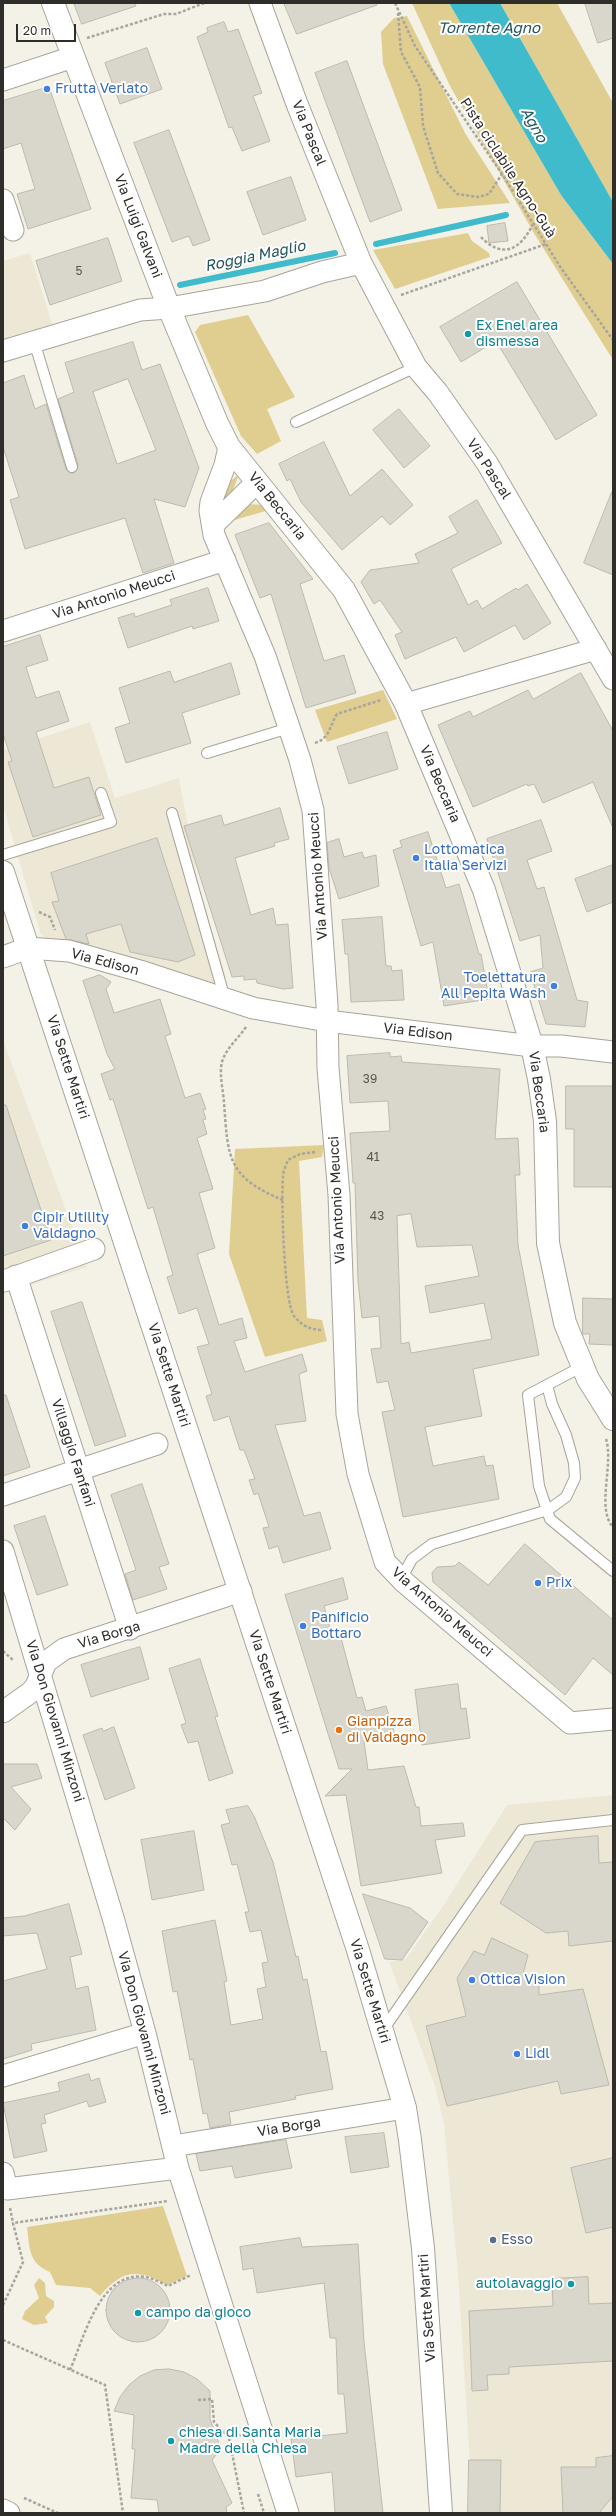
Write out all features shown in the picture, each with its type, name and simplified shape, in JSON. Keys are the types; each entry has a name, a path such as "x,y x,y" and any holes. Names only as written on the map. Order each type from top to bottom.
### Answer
{"main road":[{"name":"Via Luigi Galvani","path":"53,3 78,48 169,308 216,423 229,447"},
{"name":"Via Beccaria","path":"229,447 344,590 406,704 484,890 532,1046 545,1121 548,1243 565,1323 583,1366 611,1424"},
{"name":"Via Sette Martiri","path":"3,872 241,1591 383,2030 405,2108 423,2248 441,2513"}],"street":[{"name":"Via Pascal","path":"260,3 297,104 361,263 416,367 438,393 488,463 613,679"},
{"path":"3,80 78,48"},
{"path":"3,200 13,230"},
{"path":"3,351 140,310 169,308 265,291 322,272 361,263"},
{"name":"Via Antonio Meucci","path":"229,447 225,465 211,502 210,511 214,535 265,656 314,810 327,1021 328,1068 338,1195 346,1414 358,1474 375,1532 385,1562 401,1579 570,1723 613,1719"},
{"path":"213,525 257,482"},
{"name":"Via Antonio Meucci","path":"3,630 225,560"},
{"path":"406,704 596,649"},
{"path":"3,957 28,948"},
{"name":"Via Edison","path":"28,948 69,951 253,1008 327,1021 532,1046 561,1046 613,1052"},
{"path":"9,1279 94,1250"},
{"name":"Villaggio Fanfani","path":"9,1279 78,1469 130,1629"},
{"path":"3,1495 157,1444"},
{"name":"Via Don Giovanni Minzoni","path":"3,1551 40,1672 145,2033 178,2168 288,2513"},
{"name":"Via Borga","path":"3,1712 31,1692 36,1686 40,1672 54,1655 64,1649 130,1629 241,1591"},
{"path":"3,2076 145,2033"},
{"name":"Via Borga","path":"173,2146 405,2108"},
{"path":"3,2173 7,2189 178,2168"}],"lane":[{"path":"34,341 72,467"},
{"path":"296,422 416,367"},
{"path":"207,753 289,728"},
{"path":"3,855 111,822 101,793"},
{"path":"172,813 225,999"},
{"path":"583,1366 528,1395 539,1486 550,1519 613,1571"},
{"path":"401,1579 412,1559 432,1544 548,1510 566,1497 575,1478 566,1435 552,1404 547,1385"},
{"path":"383,2030 522,1830 613,1820"}],"path":[{"path":"78,48 164,14 176,14 204,3"},
{"name":"Pista ciclabile Agno-Guà","path":"395,3 415,46 502,174 561,268 613,340"},
{"path":"398,10 401,52 420,87 423,126 438,173 457,194 478,197 489,194 502,174"},
{"path":"481,237 493,247 509,249 520,244 534,224"},
{"path":"382,302 546,244"},
{"path":"314,743 323,740 328,734 337,714 382,700"},
{"path":"253,1008 250,1021 228,1048 222,1063 227,1140 230,1158 243,1179 266,1193 283,1200"},
{"path":"326,1330 305,1327 294,1316 288,1300 283,1176 288,1160 305,1153 335,1152"},
{"path":"611,1424 606,1512 613,1527"},
{"path":"3,2305 23,2262 13,2223 171,2200"},
{"path":"190,2267 195,2282"},
{"path":"70,2370 96,2311 111,2286 122,2279 134,2276 146,2277 168,2286 193,2275"},
{"path":"3,2340 105,2385 123,2513"},
{"path":"198,2400 212,2400 214,2422 229,2438 244,2513"},
{"path":"239,2427 243,2441"},
{"path":"229,2438 241,2434"},
{"path":"257,2491 264,2513"},
{"path":"10,2506 58,2513"}],"shaded area":[{"path":"412,3 449,3 561,195 613,264 613,360 535,235 450,86"},
{"path":"500,3 557,3 613,103 613,202"},
{"path":"407,16 465,133 510,203 438,209 383,64 381,32 394,18"},
{"path":"468,233 472,241 489,253 490,257 395,289 373,250"},
{"path":"30,253 55,333 3,348 3,261"},
{"path":"248,315 295,397 267,409 281,441 257,454 241,436 195,332 200,325"},
{"path":"239,474 232,493 218,504 228,483"},
{"path":"247,504 263,505 269,510 231,521"},
{"path":"383,690 397,719 327,742 315,710"},
{"path":"90,722 115,798 179,778 199,886 226,977 210,1000 46,941 40,932 3,806 3,750"},
{"path":"3,1040 87,1267 3,1293"},
{"path":"324,1145 322,1157 299,1161 307,1318 322,1320 327,1341 265,1357 229,1254 235,1149"},
{"path":"613,1795 613,2513 473,2513 458,2274 444,2124 435,2086 389,1962 406,1959 445,1903 507,1805"},
{"path":"163,2206 187,2276 167,2285 147,2276 130,2274 115,2281 100,2296 90,2288 56,2285 50,2272 38,2264 31,2254 27,2227"},
{"path":"39,2278 45,2283 46,2296 54,2301 54,2307 45,2317 48,2323 34,2325 22,2319 25,2311 39,2298 34,2285"}],"water":[{"name":"Torrente Agno","path":"449,3 500,3 613,202 613,264 561,195"}],"building":[{"path":"74,3 135,3 136,6 82,24"},
{"path":"284,3 377,3 377,5 297,34"},
{"path":"585,3 613,3 613,38 598,43"},
{"path":"224,22 228,32 238,29 262,93 253,96 270,141 242,151 232,127 229,128 197,37 208,32 207,28"},
{"path":"147,48 162,89 120,104 105,63"},
{"path":"347,61 402,210 370,222 315,73"},
{"path":"49,87 91,209 28,229 17,194 35,189 21,143 3,149 3,101"},
{"path":"169,130 210,240 193,246 189,236 172,242 134,143"},
{"path":"291,177 306,220 263,235 247,192"},
{"path":"505,223 508,241 489,243 487,226"},
{"path":"108,238 122,281 50,305 36,261"},
{"path":"517,282 597,415 556,440 496,341 461,362 440,327"},
{"path":"133,342 142,370 160,364 199,468 185,507 154,499 174,563 143,573 125,518 25,549 10,500 19,497 3,447 3,383 24,375 35,409 46,404 66,469 70,473 74,473 78,465 58,399 74,392 65,363","holes":["128,379 156,450 117,464 93,392"]},
{"path":"399,409 430,446 404,468 373,430"},
{"path":"324,442 350,496 382,469 413,505 390,525 382,516 342,550 301,502 290,479 287,481 279,464"},
{"path":"613,492 613,575 584,563"},
{"path":"477,500 502,543 451,569 468,605 477,600 482,609 516,588 518,590 527,584 551,623 524,640 515,625 464,652 456,637 405,659 395,635 402,632 380,600 374,604 361,582 370,570 419,563 415,554 458,533 449,517"},
{"path":"269,523 313,579 300,584 324,661 344,655 356,693 306,708 271,594 260,598 235,535"},
{"path":"208,588 219,621 193,629 192,626 128,648 118,618 134,613 135,617 172,605 170,600"},
{"path":"40,635 48,660 26,667 36,698 59,691 69,721 36,732 54,788 89,777 101,815 33,837 8,762 12,761 3,734 3,647"},
{"path":"231,663 240,694 182,713 191,743 126,763 115,728 130,723 119,688 170,671 174,682"},
{"path":"581,673 613,731 613,828 593,782 543,803 534,784 528,786 527,784 473,807 438,725 470,711 473,717 528,690 533,699"},
{"path":"387,732 398,769 349,784 337,747"},
{"path":"280,808 289,839 274,843 275,846 235,858 251,915 273,908 276,925 288,924 293,988 283,989 257,983 256,979 244,980 244,976 232,977 184,826 221,815 224,825"},
{"path":"541,820 552,851 527,860 537,889 544,887 577,1000 588,1002 585,1027 546,1024 530,972 543,968 540,935 520,941 487,839"},
{"path":"428,832 446,888 459,884 479,954 481,954 489,999 444,1006 433,942 421,946 393,850 402,847 400,841"},
{"path":"157,838 195,955 178,962 130,952 121,924 86,934 89,944 66,939 52,902 59,901 51,873"},
{"path":"339,839 344,857 362,852 364,858 376,855 379,886 339,899 329,868 327,843"},
{"path":"613,865 613,902 587,912 575,879"},
{"path":"382,917 386,966 391,966 392,971 402,970 404,1000 351,1002 348,954 345,954 342,920"},
{"path":"100,975 111,982 106,989 114,1013 160,999 171,1034 165,1036 185,1098 200,1093 206,1109 203,1110 206,1119 203,1120 207,1134 197,1138 213,1189 199,1193 215,1248 197,1254 219,1325 242,1318 247,1338 234,1341 245,1372 302,1354 307,1371 299,1374 306,1421 275,1425 304,1516 320,1512 331,1549 283,1563 278,1546 269,1549 263,1528 269,1527 258,1493 254,1495 249,1480 255,1479 244,1450 240,1450 229,1416 214,1421 206,1396 212,1394 197,1347 209,1344 197,1308 179,1314 167,1277 173,1275 153,1207 148,1209 113,1099 110,1100 101,1074 115,1069 107,1054 83,981"},
{"path":"390,1053 390,1057 401,1056 402,1062 500,1069 495,1139 518,1138 520,1175 515,1175 518,1245 539,1355 473,1369 482,1416 425,1427 433,1466 484,1456 486,1466 493,1465 499,1499 403,1517 382,1412 395,1410 388,1381 377,1383 371,1349 381,1348 379,1316 362,1318 358,1281 355,1183 353,1183 350,1133 390,1131 388,1101 350,1103 347,1056","holes":["411,1214 417,1247 472,1245 479,1276 425,1286 430,1313 484,1303 492,1339 411,1353 409,1342 401,1344 397,1216"]},
{"path":"566,1086 613,1086 613,1187 574,1187 574,1129 566,1129"},
{"path":"3,1105 6,1105 51,1240 3,1256"},
{"path":"583,1298 613,1299 613,1345 589,1344 590,1334 583,1334"},
{"path":"82,1302 126,1436 95,1446 51,1312"},
{"path":"3,1395 6,1395 30,1467 3,1476"},
{"path":"142,1484 169,1564 159,1567 167,1589 133,1600 125,1574 136,1570 111,1495"},
{"path":"45,1516 68,1585 37,1595 14,1526"},
{"path":"525,1544 613,1620 613,1675 593,1658 565,1695 433,1582 432,1573 437,1567 455,1566 459,1562 488,1585"},
{"path":"343,1578 348,1599 324,1606 332,1636 340,1634 357,1698 362,1697 366,1711 386,1706 395,1735 364,1741 368,1770 404,1766 416,1807 419,1807 421,1826 463,1823 465,1836 435,1840 442,1873 361,1886 346,1795 325,1796 352,1769 339,1769 285,1595"},
{"path":"140,1647 149,1679 91,1697 81,1665"},
{"path":"200,1659 218,1716 215,1717 233,1773 209,1781 198,1741 188,1743 181,1725 186,1723 169,1669"},
{"path":"458,1684 461,1709 466,1708 470,1738 422,1745 415,1690"},
{"path":"114,1727 135,1788 105,1800 83,1735 102,1728 103,1731"},
{"path":"3,1764 37,1764 42,1778 11,1787 31,1809 15,1830 3,1818"},
{"path":"248,1806 254,1816 273,1862 296,1957 298,1956 303,1980 307,1979 321,2052 326,2051 333,2089 295,2096 296,2099 229,2112 231,2124 210,2128 207,2113 203,2114 193,2059 190,2060 177,1991 173,1992 162,1931 215,1920 227,1981 224,1982 231,2025 263,2019 257,1989 266,1987 262,1963 268,1962 261,1930 250,1932 245,1912 249,1912 237,1864 232,1865 221,1825 230,1823 226,1810"},
{"path":"194,1831 204,1890 152,1900 141,1840"},
{"path":"598,1836 599,1863 613,1862 613,1941 569,1946 568,1931 546,1933 500,1903 535,1842"},
{"path":"363,1894 410,1908 428,1922 402,1960 385,1959"},
{"path":"69,1904 82,1954 70,1957 76,1989 88,1986 96,2030 31,2044 32,2050 3,2059 3,1981 47,1969 37,1933 3,1936 3,1918 24,1916"},
{"name":"Lidl","path":"492,1938 528,1955 523,1974 539,1982 539,1995 583,1989 609,2085 561,2094 558,2081 447,2106 426,2026 466,2016 457,1978 474,1951 484,1955"},
{"path":"89,2074 91,2081 99,2078 106,2102 89,2107 87,2101 44,2115 46,2123 41,2124 47,2151 14,2158 3,2103 60,2091 58,2083"},
{"path":"384,2133 389,2167 351,2173 345,2137"},
{"path":"286,2140 292,2168 235,2178 232,2166 200,2171 196,2154"},
{"path":"613,2158 613,2227 586,2233 571,2168"},
{"path":"300,2238 302,2247 358,2244 364,2342 383,2513 335,2513 332,2472 296,2477 291,2439 347,2433 344,2394 338,2394 336,2338 330,2338 324,2283 257,2293 253,2268 243,2270 240,2247"},
{"path":"588,2277 589,2304 613,2303 613,2361 509,2367 509,2374 487,2375 488,2390 472,2391 469,2311 553,2306 552,2279"},
{"name":"campo da gioco","path":"132,2278 144,2278 161,2287 168,2298 170,2310 168,2322 161,2333 144,2342 132,2342 120,2337 111,2328 106,2316 106,2304 111,2292 120,2283"},
{"name":"chiesa di Santa Maria Madre della Chiesa","path":"169,2369 184,2372 197,2379 210,2391 210,2419 221,2449 212,2460 232,2503 226,2507 227,2513 159,2513 157,2500 131,2498 135,2449 132,2449 134,2415 114,2411 120,2397 129,2385 140,2376 154,2370"},
{"path":"613,2456 613,2496 599,2513 563,2513 561,2467 596,2467 596,2458"},
{"path":"469,2460 501,2460 500,2513 468,2513"}],"waterway":[{"name":"Roggia Maglio","path":"376,244 506,215"},
{"name":"Roggia Maglio","path":"180,285 335,253"}],"place":[{"name":"Frutta Verlato","path":"47,89"},
{"name":"Ex Enel area dismessa","path":"468,334"},
{"name":"Lottomatica Italia Servizi","path":"416,858"},
{"name":"Toelettatura All Pepita Wash","path":"554,986"},
{"name":"Cipir Utility Valdagno","path":"25,1226"},
{"name":"Prix","path":"538,1583"},
{"name":"Panificio Bottaro","path":"303,1626"},
{"name":"Gianpizza di Valdagno","path":"339,1730"},
{"name":"Ottica Vision","path":"472,1980"},
{"name":"Lidl","path":"517,2054"},
{"name":"Esso","path":"493,2240"},
{"name":"autolavaggio","path":"571,2284"},
{"name":"campo da gioco","path":"138,2313"},
{"name":"chiesa di Santa Maria Madre della Chiesa","path":"171,2441"}],"water label":[{"name":"Agno","path":"534,125"}]}
